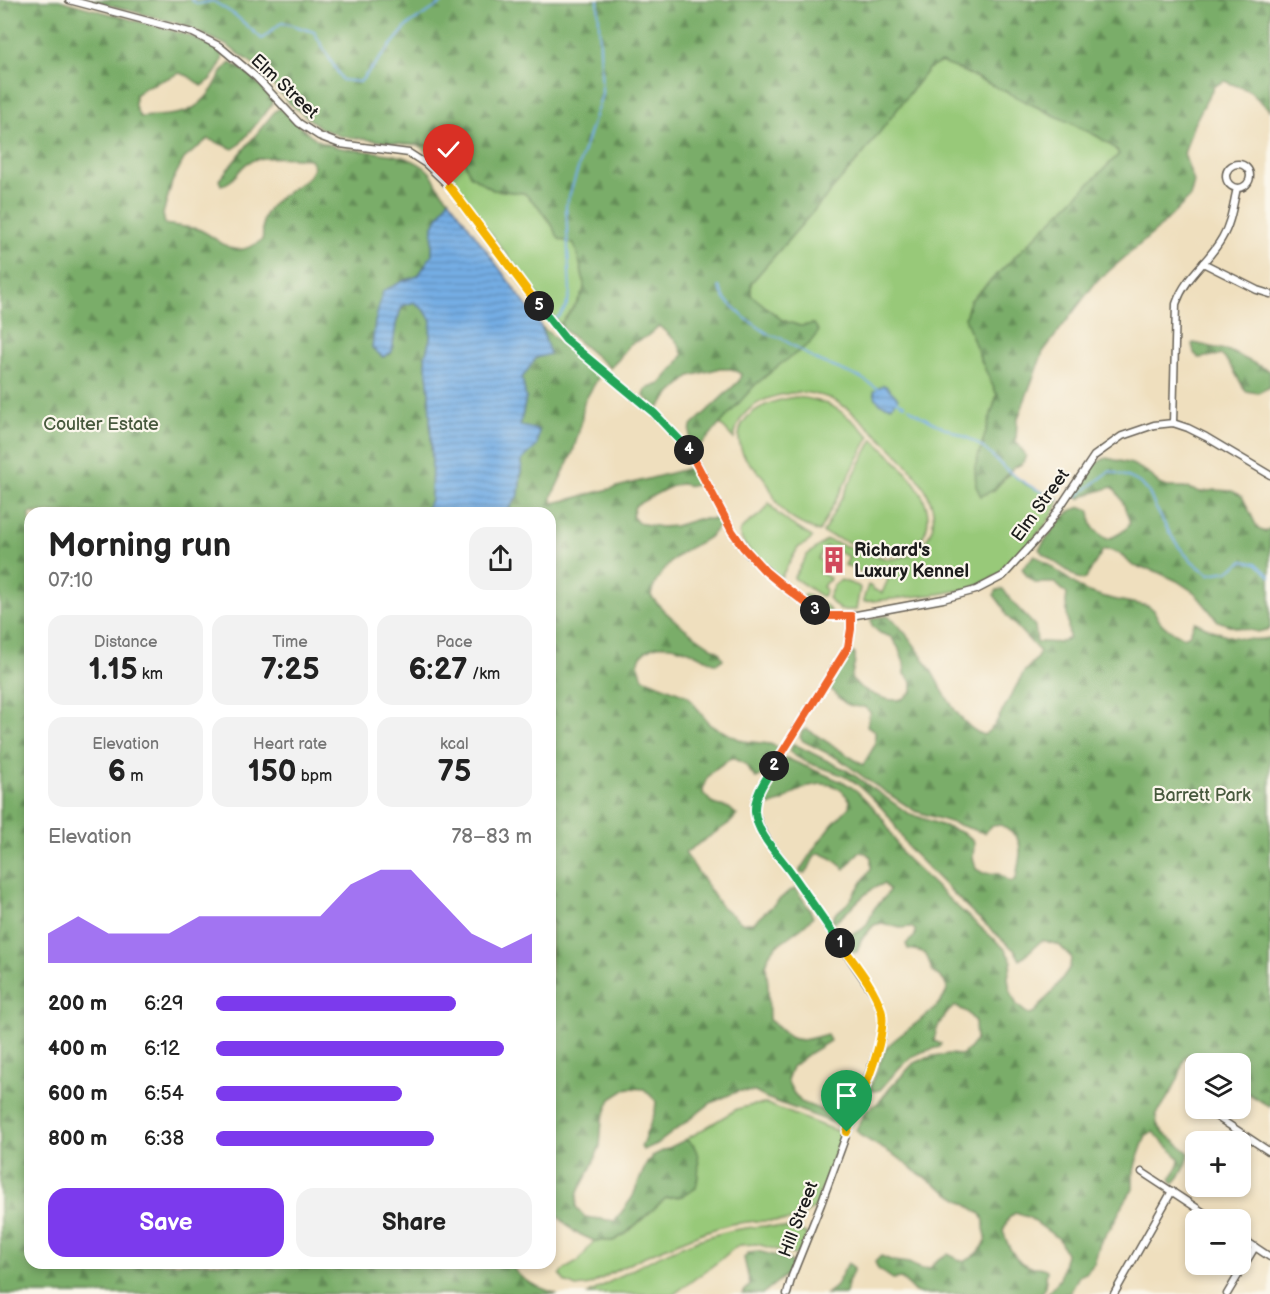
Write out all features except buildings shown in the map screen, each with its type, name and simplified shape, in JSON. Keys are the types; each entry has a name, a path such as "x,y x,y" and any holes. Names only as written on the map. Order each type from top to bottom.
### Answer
{"street":[{"name":"Elm Street","path":"69,0 193,33 219,46 256,77 299,123 319,136 340,144 409,153 426,164 449,186 566,340 654,413 691,452 732,531 749,555 782,585 816,610 829,616 851,616 943,599 976,590 1003,576 1044,531 1094,456 1122,436 1154,425 1173,423"},
{"path":"1237,188 1229,224 1222,239 1188,279 1176,304 1173,423 1206,437 1270,476"},
{"path":"1203,263 1257,290 1270,294"},
{"name":"Hill Street","path":"787,1294 874,1059 883,1026 882,1012 876,997 765,836 755,813 756,798 848,647 851,616"},
{"path":"1220,1119 1270,1152"},
{"path":"1142,1172 1199,1209"},
{"path":"1114,1294 1172,1191"},
{"path":"1251,1244 1270,1257"},
{"path":"1227,1294 1255,1247"}],"green space":[{"name":"Coulter Estate","path":"0,0 59,0 188,35 223,55 216,73 202,86 180,73 146,87 135,95 135,107 140,117 171,115 196,106 212,90 230,63 248,74 272,100 272,105 239,145 233,149 208,139 184,159 172,182 163,214 165,224 198,229 235,249 243,249 262,240 263,220 268,211 277,200 309,176 314,167 310,159 261,158 249,162 226,184 221,185 219,180 275,111 280,108 314,138 332,146 400,156 412,160 429,171 438,187 449,199 433,226 432,255 418,276 403,281 375,322 372,347 383,357 392,352 396,324 402,306 414,302 425,311 431,320 430,339 425,356 432,464 431,500 428,507 24,507 24,1269 513,1269 536,1286 557,1294 0,1294"},
{"path":"90,0 1270,0 1270,110 1248,90 1224,81 1214,86 1193,126 1184,154 1194,182 1190,197 1158,229 1096,282 1043,352 1017,421 1016,441 1026,456 1022,464 1013,468 994,490 981,496 976,486 975,467 997,395 965,318 970,301 1119,154 1117,150 1097,136 941,62 928,69 863,154 751,283 751,295 782,320 800,326 814,324 819,331 809,344 755,385 703,443 694,447 689,440 691,426 739,381 741,374 732,369 717,369 690,376 668,396 658,409 644,396 646,389 660,384 675,367 683,355 678,343 659,326 646,337 630,344 610,368 562,328 561,323 583,291 584,281 579,261 574,244 559,239 538,206 524,193 493,190 470,175 463,159 441,146 340,136 321,128 290,104 252,63 226,45 184,25"},
{"path":"941,62 1086,130 1106,142 1119,154 980,358 997,395 975,467 976,486 981,496 994,490 1010,473 1027,485 1059,499 1056,509 1046,524 1005,571 972,588 864,602 868,585 882,593 890,575 883,572 880,578 876,576 878,572 874,570 871,576 845,565 849,557 826,546 818,559 824,562 819,572 830,578 823,587 826,590 821,596 794,578 807,555 827,540 887,559 909,555 920,547 930,533 934,517 931,502 913,471 900,457 854,414 829,398 798,392 767,399 744,414 737,426 734,439 720,424 755,385 809,344 814,324 800,326 782,320 751,295 751,283 863,154 928,69"},
{"path":"419,146 441,146 463,159 470,175 493,190 524,193 538,206 559,239 574,244 585,289 561,323 562,328 429,152"},
{"path":"542,327 599,375 584,402 573,452 552,496 552,503 690,468 699,474 699,484 690,486 680,484 664,490 635,506 632,516 638,523 661,527 675,526 698,519 717,519 720,523 709,537 684,551 668,565 655,584 651,596 674,620 719,652 723,659 716,664 679,648 659,646 650,648 641,656 638,663 643,678 688,696 710,725 743,741 778,747 778,752 761,776 756,778 745,764 732,758 708,776 703,793 713,804 729,808 737,815 731,822 685,853 720,905 742,923 753,923 789,891 796,889 810,910 813,917 776,946 769,955 766,966 769,1020 793,1038 808,1039 827,1034 830,1041 792,1067 787,1080 801,1102 844,1119 846,1124 842,1126 755,1092 738,1091 711,1103 657,1144 643,1150 641,1147 655,1112 656,1101 644,1089 628,1088 611,1099 602,1120 600,1146 578,1192 576,1207 585,1217 615,1221 632,1198 647,1162 654,1155 685,1140 695,1148 698,1175 696,1188 683,1196 666,1198 625,1234 613,1241 594,1241 575,1232 556,1215 556,507 510,507 519,494 522,460 520,426 526,398 522,378 536,358 549,353"},
{"path":"1192,344 1229,351 1270,371 1270,387 1258,393 1246,391 1232,367 1221,355 1199,358 1194,353"},
{"path":"796,397 819,401 837,409 870,436 819,532 794,520 783,511 764,478 745,458 739,441 740,430 752,413 773,402"},
{"path":"873,439 915,483 927,510 927,524 922,538 912,548 899,553 874,551 823,533"},
{"path":"1107,458 1132,464 1149,473 1159,484 1168,487 1183,487 1201,492 1232,491 1242,496 1258,529 1265,532 1270,528 1270,629 1258,632 1218,621 1195,593 1177,581 1153,570 1133,566 1119,553 1103,550 1083,580 1043,554 1039,549 1059,522 1072,510 1082,507 1089,510 1093,527 1107,539 1120,533 1130,523 1123,504 1112,487 1079,499 1075,493 1092,467"},
{"path":"769,503 777,513 812,537 810,541 798,548 781,577 750,551 739,533 767,508"},
{"name":"Barrett Park","path":"1035,555 1085,591 1148,606 1154,610 1165,627 1184,637 1190,634 1195,622 1231,636 1250,639 1270,638 1270,1107 1251,1095 1251,1053 1185,1053 1179,1078 1156,1115 1157,1124 1164,1133 1185,1150 1184,1170 1173,1184 1170,1179 1178,1167 1179,1158 1153,1132 1146,1135 1136,1163 1133,1189 1100,1243 1094,1264 1086,1273 1079,1276 1069,1294 1047,1294 1060,1279 1066,1254 1059,1239 1028,1217 1015,1213 1008,1219 1003,1231 1012,1252 1019,1261 1028,1266 1047,1270 1045,1287 1041,1294 922,1294 915,1292 901,1278 893,1279 878,1269 875,1262 881,1256 893,1261 909,1263 920,1269 930,1268 938,1259 948,1254 964,1262 984,1245 986,1237 983,1217 899,1158 861,1136 856,1130 867,1110 879,1102 914,1063 933,1056 961,1055 968,1050 976,1040 975,1022 967,1012 955,1006 947,1013 936,1030 934,1041 941,1044 940,1047 912,1057 880,1090 870,1089 888,1046 939,1004 945,996 947,985 932,971 926,954 908,949 906,944 915,936 915,930 911,927 900,928 882,923 874,925 861,940 857,952 853,952 843,941 843,935 857,932 866,925 876,906 889,890 884,884 877,886 834,923 832,919 835,914 848,903 871,869 871,857 866,853 859,852 845,869 820,853 815,855 804,874 800,873 815,847 849,807 850,800 841,790 832,785 809,786 769,806 762,802 762,797 770,778 786,758 847,784 857,791 883,819 903,855 1004,948 1012,961 1008,977 1010,991 1017,1005 1029,1015 1033,1014 1070,967 1071,957 1059,945 1042,940 1020,960 1015,951 913,853 890,818 863,789 846,777 802,760 789,751 794,744 848,771 908,813 963,833 973,840 973,858 976,869 983,873 999,874 1011,882 1016,879 1020,853 1019,843 1014,834 1001,825 992,826 984,833 915,811 839,759 803,741 800,737 802,731 807,729 863,765 875,745 875,731 867,726 870,712 864,707 845,703 831,689 831,684 851,652 855,654 855,662 851,678 861,687 891,700 904,698 912,692 912,682 905,674 898,647 891,637 880,633 872,626 871,619 888,616 916,647 959,716 975,731 984,735 994,726 1024,672 1040,652 1006,615 994,595 997,590 1003,589 1035,626 1037,642 1056,643 1069,638 1067,594 1055,583 1035,583 1022,568"},
{"path":"841,580 860,588 856,610 840,610 828,598 834,585"},
{"path":"806,594 827,606 831,612 820,609 809,602 803,597"},
{"path":"767,1104 842,1135 815,1208 796,1219 787,1221 731,1224 704,1232 645,1256 590,1285 576,1287 565,1282 560,1275 565,1269 579,1261 594,1241 613,1241 626,1234 666,1198 683,1196 689,1141 685,1140 737,1109"},
{"path":"766,1226 796,1230 806,1233 807,1236 798,1253 794,1255 757,1244 740,1245 674,1294 588,1294 674,1249 719,1234"},
{"path":"757,1251 791,1261 791,1271 762,1294 742,1294 750,1285 744,1258 749,1252"},
{"path":"848,1263 854,1268 846,1294 826,1294 835,1287"}],"water":[{"path":"449,199 540,324 550,354 536,358 522,378 526,398 520,426 539,430 537,446 522,460 519,494 510,507 428,507 431,500 432,464 425,356 430,339 431,320 425,311 414,302 402,306 396,324 392,352 383,357 372,348 375,322 383,291 418,276 432,255 433,226"},
{"path":"883,385 898,398 892,406 877,401 874,391"}],"waterway":[{"path":"191,0 198,4 213,1 235,15 262,39 282,22 314,32 342,80 360,82 408,25 447,0"},
{"path":"555,319 566,307 570,292 566,206 602,94 598,0"},
{"path":"719,287 725,299 745,318 770,335 781,338 814,359 861,378 880,390"},
{"path":"895,400 905,405"},
{"path":"909,408 975,442 1019,479 1059,499"},
{"path":"1076,497 1110,471 1130,478 1147,490 1173,538 1200,568 1209,574 1228,571 1243,561 1256,563 1270,576"}],"place":[{"name":"Richard's Luxury Kennel","path":"834,560"}],"route":[{"path":"449,186 566,340 654,413 691,452 732,531 749,555 804,603 829,616 851,616 848,647 769,774 756,798 755,813 770,844 857,967 876,997 882,1012 883,1026 880,1040 847,1132"}]}
